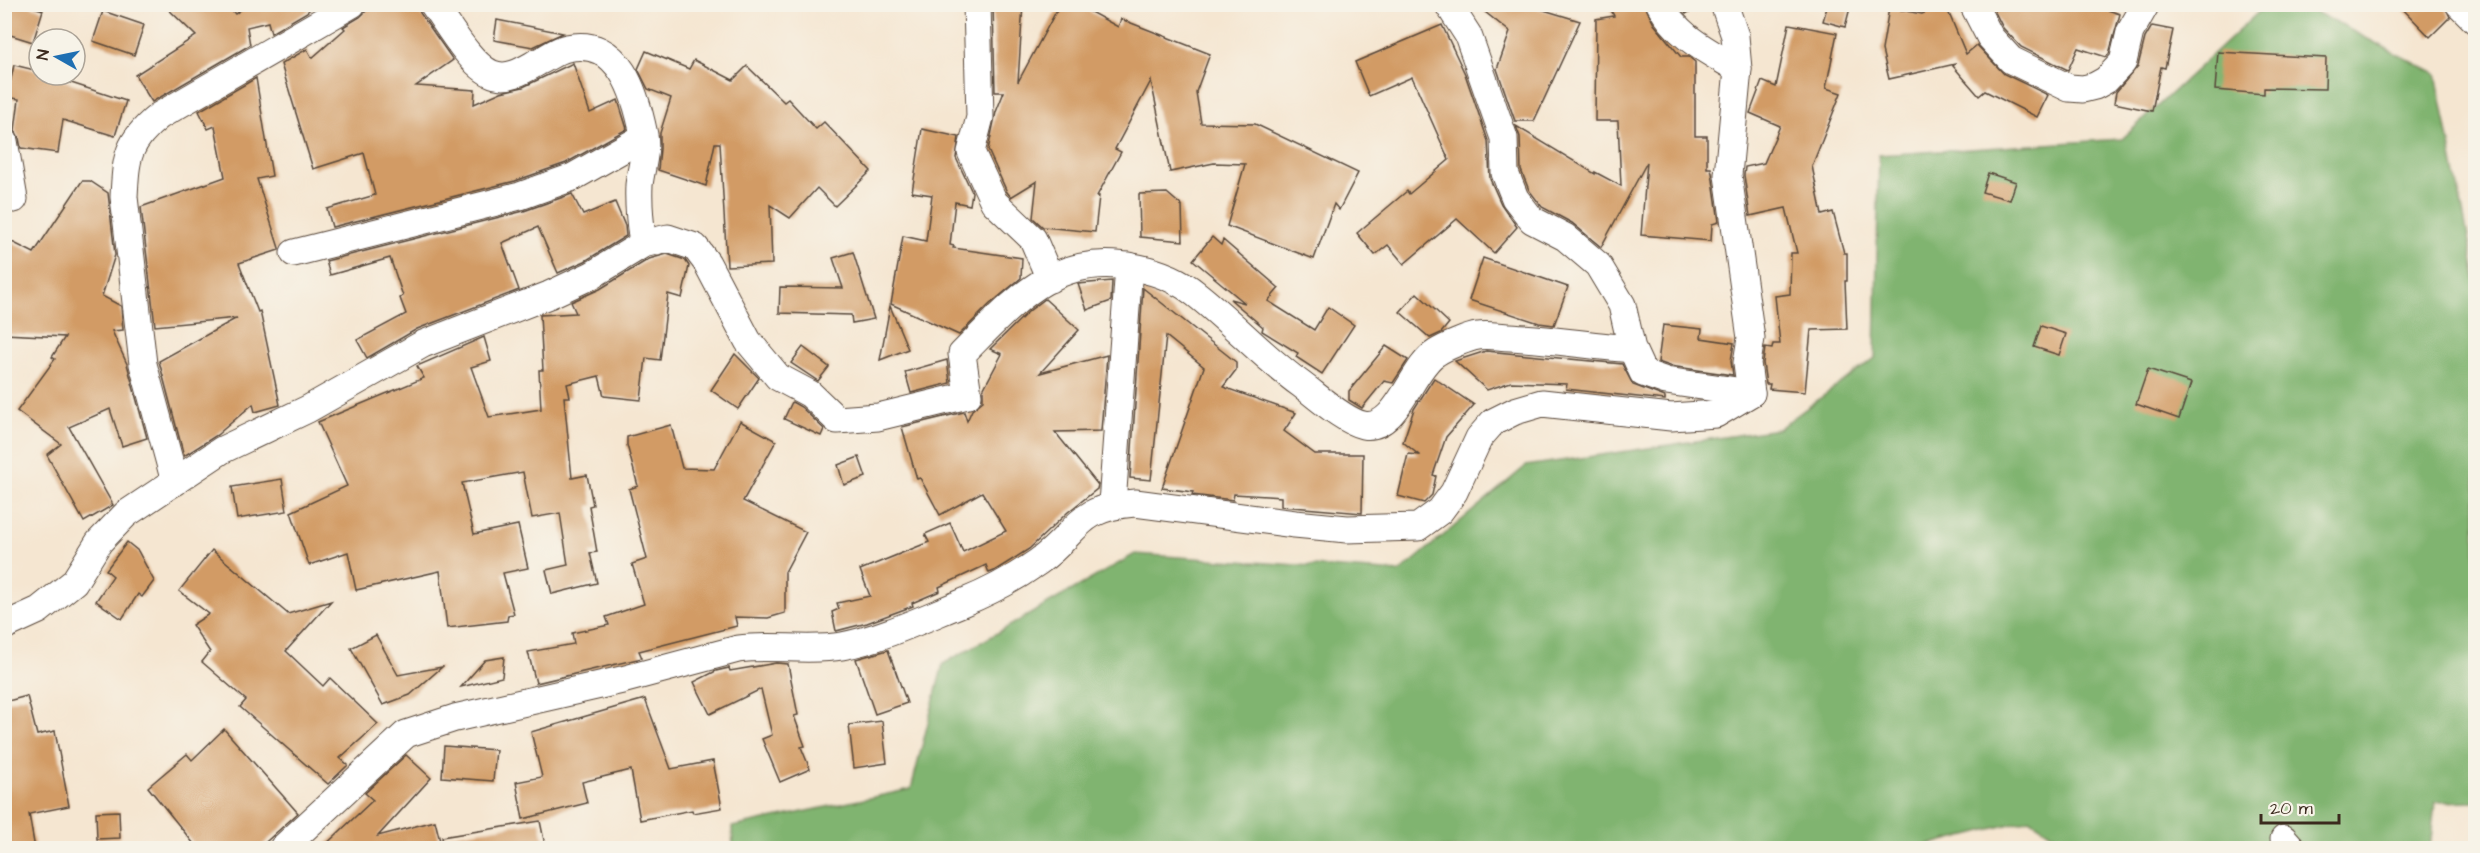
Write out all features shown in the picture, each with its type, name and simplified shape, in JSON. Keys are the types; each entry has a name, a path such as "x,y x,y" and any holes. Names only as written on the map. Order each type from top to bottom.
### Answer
{"street":[{"path":"175,482 143,364 124,197 125,169 131,145 146,126 159,116 352,4"},
{"path":"433,4 482,70 496,75 511,76 566,48 589,47 606,53 618,64 631,91 644,137 645,157 640,183 638,216 643,244"},
{"path":"976,4 980,117 971,152 994,202 1033,239 1050,279"},
{"path":"1448,4 1467,36 1504,138 1505,173 1515,198 1532,220 1565,237 1598,266 1622,305 1632,349 1643,373 1666,381 1752,393"},
{"path":"1660,4 1676,29 1691,41 1738,69"},
{"path":"1724,4 1734,36 1738,69 1728,175 1751,338 1747,363 1752,393"},
{"path":"1973,4 1990,37 2011,60 2068,88 2095,86 2106,80 2123,62 2130,32 2146,4"},
{"path":"2459,4 2475,21"},
{"path":"294,253 520,196 573,177 644,137"},
{"path":"4,141 14,199"},
{"path":"4,626 39,610 74,582 99,542 126,514 222,450 308,409 366,374 423,344 549,295 592,275 643,244 668,238 695,247 708,263 748,341 778,377 810,394 837,420 878,417 968,395 962,354 1017,299 1064,270 1113,263 1156,272 1194,292 1280,370 1343,414 1363,425 1380,423 1393,412 1413,379 1435,353 1478,336 1551,339 1593,346 1632,349"},
{"path":"1112,504 1129,266"},
{"path":"283,849 406,734 455,718 622,680 738,649 754,647 822,648 865,640 962,603 1007,582 1040,561 1076,524 1095,511 1112,504 1135,502 1347,529 1418,527 1440,511 1455,492 1479,438 1493,422 1515,411 1542,403 1671,417 1716,414 1752,393"}],"green space":[{"path":"2266,5 2302,5 2436,74 2475,273 2476,801 2435,802 2430,848 2074,848 2030,819 1916,848 733,848 732,827 911,789 943,664 1135,554 1400,572 1526,466 1778,429 1875,358 1879,155 2122,139"}],"building":[{"path":"7,4 23,4 43,10 38,27 27,27 27,40 4,33 4,14"},
{"path":"163,4 226,4 235,14 249,4 315,4 307,12 271,33 268,22 247,27 250,45 152,102 135,75 196,36"},
{"path":"368,4 417,4 420,13 453,60 416,86 475,90 474,104 501,92 523,87 573,63 590,113 618,100 627,129 566,163 515,181 332,227 327,209 375,195 364,153 313,169 281,64 307,49 312,58 345,29 343,27 360,17 366,11"},
{"path":"993,4 1023,4 1018,82 1060,4 1076,4 1118,27 1121,19 1210,54 1196,92 1201,123 1255,124 1358,173 1339,210 1334,204 1314,259 1227,226 1245,164 1214,163 1170,172 1151,81 1115,149 1121,152 1097,196 1099,196 1095,232 1043,227 1033,218 1037,181 1011,197 988,150 996,112 1004,92 995,92"},
{"path":"1475,4 1524,4 1580,21 1534,121 1515,121 1497,69 1510,32"},
{"path":"1608,4 1644,4 1654,24 1681,57 1689,57 1695,62 1695,136 1707,136 1707,168 1711,168 1719,222 1712,224 1711,241 1641,235 1647,162 1601,247 1572,223 1542,207 1529,190 1521,170 1520,137 1516,126 1595,174 1595,172 1621,186 1618,121 1595,121 1596,19 1614,16"},
{"path":"1679,4 1702,4 1686,14"},
{"path":"1828,4 1851,4 1845,27 1823,21"},
{"path":"1945,4 1966,54 1977,45 2004,74 2048,95 2037,117 1985,91 1979,96 1953,66 1955,64 1889,79 1882,50 1889,8 1922,14"},
{"path":"1991,4 2089,4 2120,14 2109,54 2106,57 2078,48 2068,70 2021,47 2003,28"},
{"path":"2398,4 2444,4 2450,17 2430,37"},
{"path":"103,11 144,25 134,55 93,41"},
{"path":"497,20 563,33 533,47 494,40"},
{"path":"1789,24 1837,33 1826,88 1841,93 1812,166 1822,215 1833,212 1844,253 1847,253 1847,281 1845,281 1847,329 1811,330 1805,392 1769,389 1770,384 1766,384 1763,363 1765,348 1772,349 1773,344 1780,344 1775,296 1790,294 1791,253 1797,253 1786,208 1750,216 1744,175 1745,167 1764,163 1780,126 1750,113 1762,81 1776,87"},
{"path":"1442,25 1465,74 1488,141 1490,179 1501,204 1517,227 1494,253 1457,219 1404,264 1388,245 1375,255 1357,233 1407,191 1409,194 1449,160 1412,77 1369,96 1355,62"},
{"path":"2152,26 2173,30 2165,68 2161,67 2152,111 2114,103 2116,92 2138,66 2145,38"},
{"path":"646,51 689,69 694,60 733,80 747,66 784,102 788,99 816,129 824,122 871,171 835,206 817,188 790,218 770,205 772,264 727,266 720,143 715,143 706,186 658,170 660,133 671,98 648,89 638,69"},
{"path":"2218,52 2326,58 2325,89 2264,88 2264,94 2215,90"},
{"path":"14,65 27,68 27,87 83,87 126,101 115,136 63,120 58,153 21,148 15,130 19,99 7,97"},
{"path":"256,78 272,176 257,179 279,250 239,263 258,312 260,311 280,405 255,412 253,404 217,435 184,456 159,361 237,318 155,326 141,207 225,177 215,126 208,129 199,111"},
{"path":"922,129 959,137 956,158 972,192 970,205 955,202 950,245 954,246 953,248 1022,258 1021,278 990,304 959,335 891,304 903,236 926,241 932,195 912,192"},
{"path":"1988,173 2016,182 2010,200 1982,192"},
{"path":"82,181 90,181 108,193 115,255 102,296 121,306 123,330 112,331 127,364 147,438 122,446 110,409 69,427 113,505 84,522 47,455 61,444 17,411 55,359 52,357 65,337 4,334 4,238 34,253"},
{"path":"1167,193 1182,206 1183,241 1140,237 1139,194"},
{"path":"572,194 583,215 615,202 625,226 626,236 585,261 558,273 538,227 502,243 519,290 417,329 367,358 357,340 406,314 400,298 403,296 390,258 330,275 326,261 524,211"},
{"path":"1212,237 1221,245 1223,240 1279,288 1268,301 1314,330 1328,307 1354,325 1322,374 1296,357 1298,353 1262,331 1263,327 1230,299 1245,303 1193,260"},
{"path":"853,252 874,319 852,323 851,315 779,313 780,287 843,288 833,258"},
{"path":"667,254 685,260 689,266 682,298 668,294 660,360 646,358 641,400 604,396 599,376 567,384 570,397 564,397 572,478 587,475 593,505 589,506 597,552 590,553 597,583 552,594 546,570 568,565 560,513 532,518 523,472 462,483 474,534 518,525 528,568 503,573 514,614 508,615 507,621 447,628 440,571 356,590 348,552 309,565 291,512 347,486 318,422 424,378 417,366 484,337 491,361 471,367 489,417 541,409 539,370 543,370 540,315 576,313 571,302 600,289 649,259"},
{"path":"1483,258 1568,287 1554,325 1539,323 1469,300"},
{"path":"1112,281 1111,301 1087,310 1078,284"},
{"path":"1143,288 1236,362 1236,370 1223,387 1296,413 1284,431 1315,454 1363,454 1362,513 1281,506 1281,497 1234,494 1233,500 1192,495 1193,492 1162,488 1204,367 1166,336 1151,480 1130,478"},
{"path":"1417,293 1449,323 1441,333 1430,338 1400,312"},
{"path":"1045,299 1079,330 1040,373 1107,355 1101,431 1055,432 1098,485 1097,489 1068,512 1029,549 994,571 989,573 986,565 939,587 940,591 912,603 913,606 867,623 836,631 832,612 839,609 837,603 870,596 860,570 929,542 925,534 950,523 963,552 1006,531 982,492 940,515 920,478 917,479 902,427 964,412 967,421 972,410 983,401 983,390 1002,354 990,349 1029,311"},
{"path":"890,306 908,349 880,360"},
{"path":"1663,325 1702,329 1701,338 1734,343 1731,361 1733,375 1670,366 1658,362"},
{"path":"2041,326 2066,334 2059,355 2034,347"},
{"path":"1386,346 1408,360 1393,383 1384,381 1362,408 1349,400 1349,391"},
{"path":"803,347 829,367 818,381 791,363"},
{"path":"1486,351 1622,364 1633,385 1665,397 1665,400 1566,389 1567,384 1511,382 1487,390 1455,361"},
{"path":"735,354 759,378 738,409 711,390"},
{"path":"947,360 950,383 911,393 905,372"},
{"path":"2148,369 2191,383 2179,419 2136,404"},
{"path":"1434,378 1474,405 1446,437 1433,475 1436,476 1432,495 1424,503 1398,496 1408,454 1419,455 1403,442 1414,409"},
{"path":"792,402 801,407 824,429 821,436 784,419"},
{"path":"740,421 776,441 743,501 806,532 785,572 785,613 768,618 735,617 737,626 639,651 642,658 536,683 528,652 574,644 572,633 609,625 606,617 644,604 632,564 647,559 629,489 638,486 627,437 671,425 682,468 714,469"},
{"path":"859,457 866,477 844,485 838,465"},
{"path":"282,479 287,511 237,519 232,487"},
{"path":"127,542 138,551 154,581 142,597 138,594 122,619 96,601 113,576 106,570"},
{"path":"212,550 288,614 331,601 286,651 323,686 330,678 378,724 340,758 348,765 328,784 240,707 246,700 202,662 210,652 192,625 209,614 179,591"},
{"path":"376,635 398,675 442,667 410,695 383,705 351,648"},
{"path":"888,650 907,703 875,714 856,659"},
{"path":"504,657 502,677 461,687 485,660"},
{"path":"776,663 788,664 798,715 794,716 805,746 801,747 810,769 780,782 762,739 772,735 761,689 710,714 694,682 716,671 729,668 730,671"},
{"path":"27,696 37,735 55,731 69,806 29,814 35,849 7,849 4,836 4,702"},
{"path":"645,699 671,769 713,761 722,808 693,813 692,810 640,820 631,770 582,782 587,803 523,819 516,782 542,777 531,732"},
{"path":"882,721 887,763 854,768 849,725"},
{"path":"224,729 298,813 258,849 198,849 148,787 187,754 192,760"},
{"path":"444,746 496,750 493,781 442,777"},
{"path":"406,755 431,778 378,836 435,821 442,849 321,849 373,800 365,793"},
{"path":"119,811 120,838 97,839 96,812"},
{"path":"540,821 545,845 526,849 443,849 442,837"}]}
